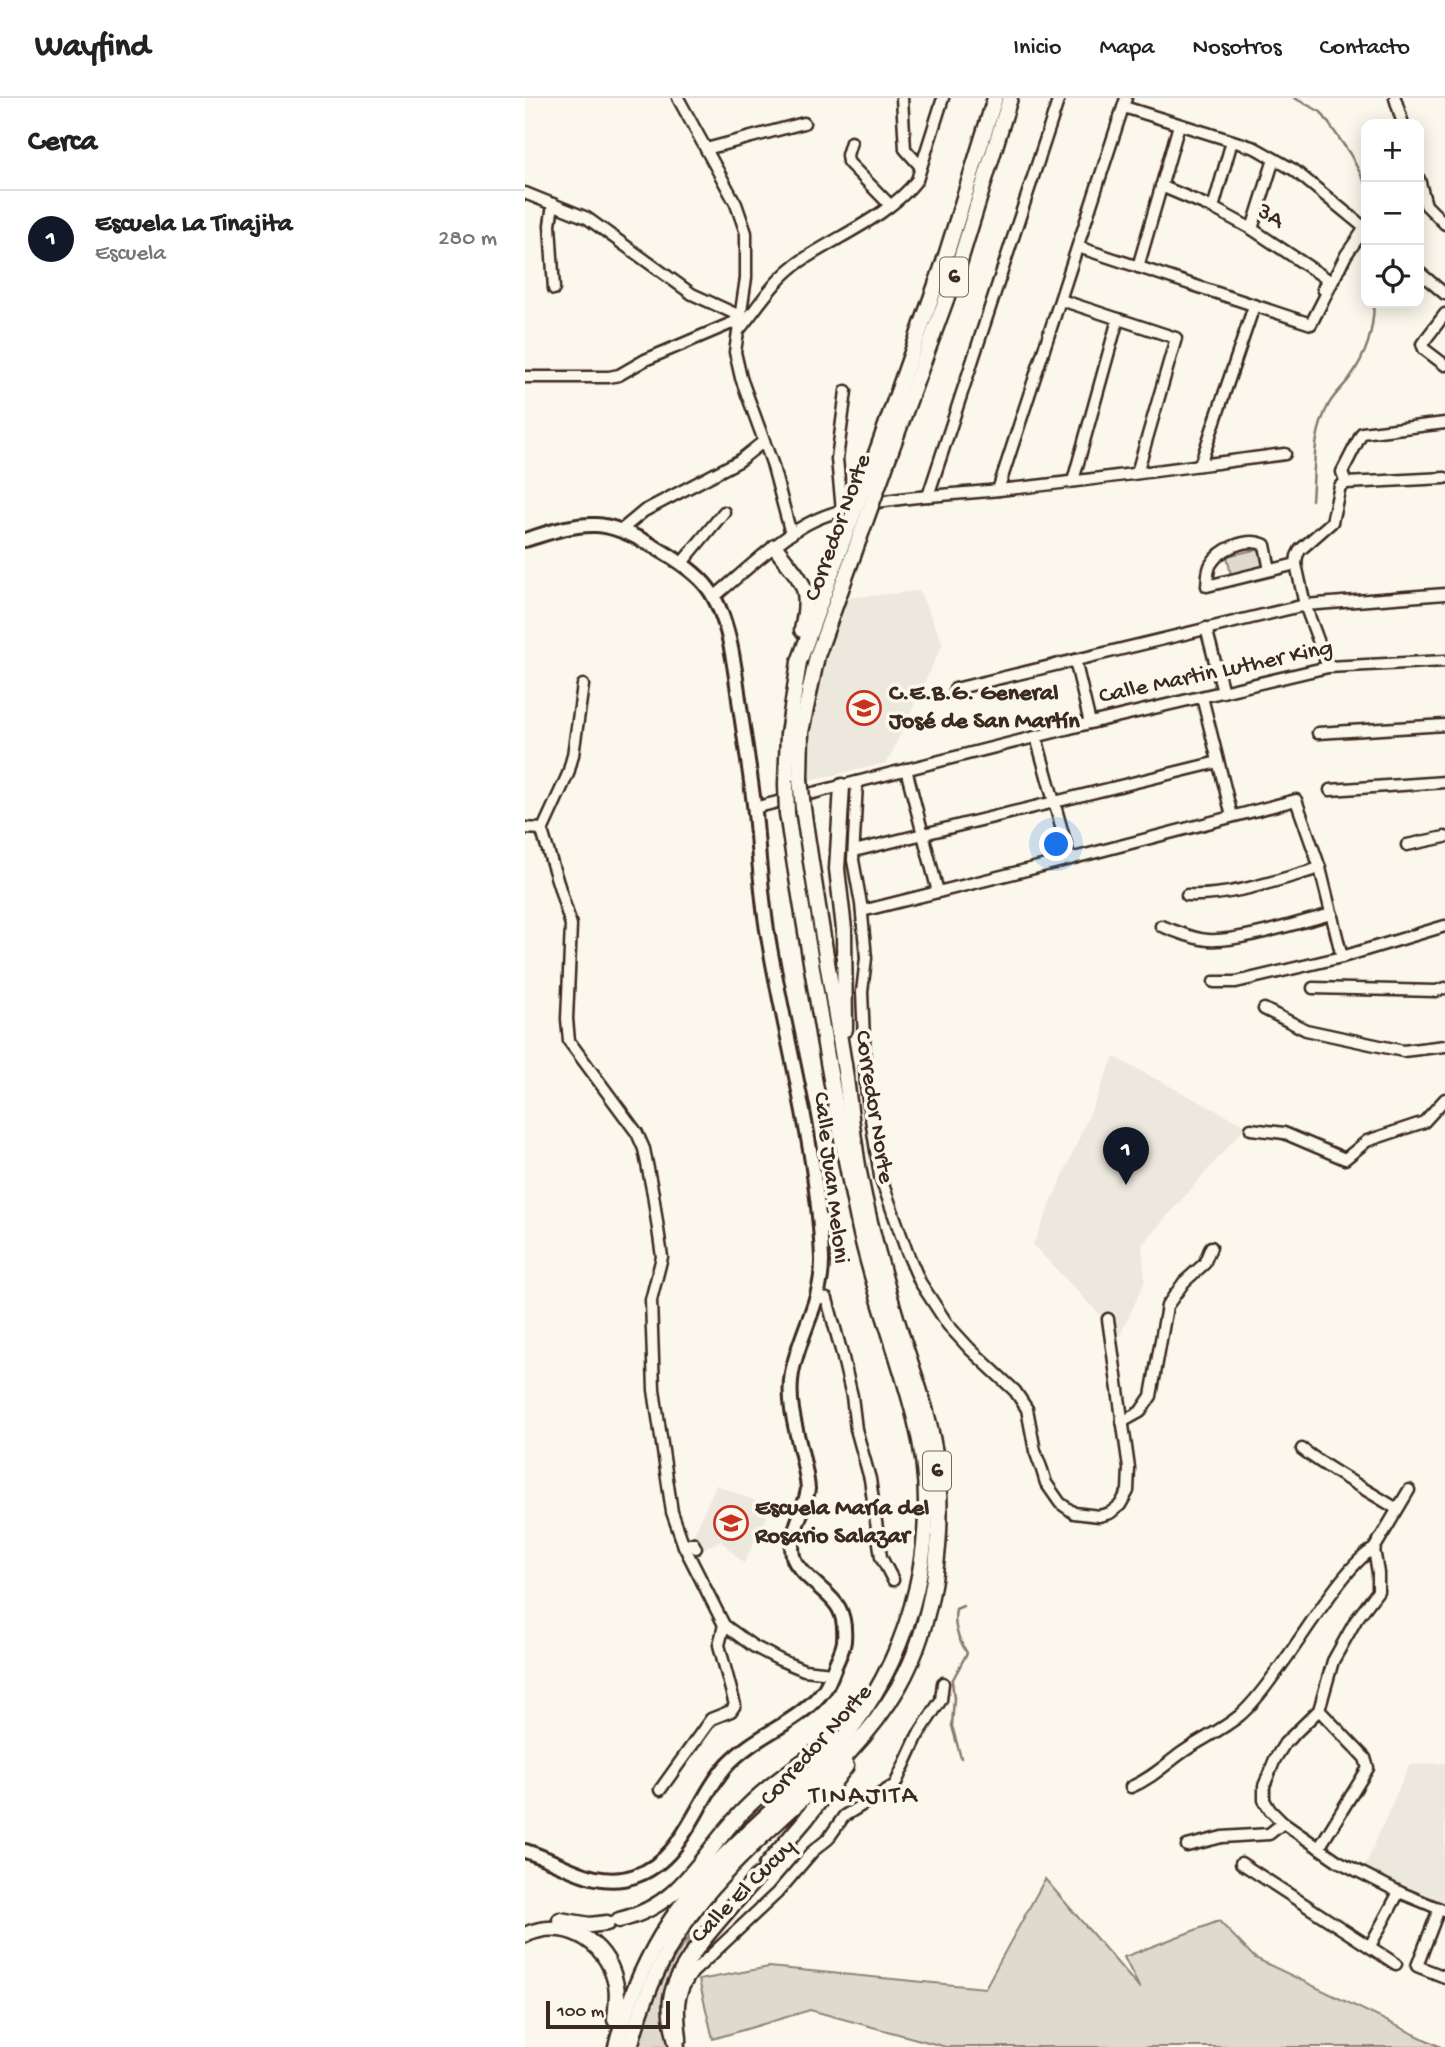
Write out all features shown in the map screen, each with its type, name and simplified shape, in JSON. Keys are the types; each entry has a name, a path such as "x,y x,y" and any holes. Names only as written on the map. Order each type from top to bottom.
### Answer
{"highway":[{"name":"Corredor Norte","path":"883,452 995,98"},
{"name":"Corredor Norte","path":"630,2047 652,1978 700,1901 726,1872 815,1788 878,1719 915,1654 930,1598 938,1545 937,1462 928,1419 884,1280 859,1171 803,808 793,781 787,734 799,662 847,551 883,452 959,264 1010,98"},
{"path":"775,548 803,584 807,595 799,662"},
{"name":"Corredor Norte","path":"614,2047 639,1973 689,1894 737,1842 806,1778 861,1715 883,1681 915,1595 924,1545 927,1504 924,1462 916,1420 875,1284 853,1194 787,813 817,656 847,551"},
{"path":"842,786 837,869 844,929 845,1076"},
{"path":"525,1924 549,1919 584,1924 613,1922 646,1912 667,1900 747,1807 861,1715"},
{"path":"677,2047 670,2004 677,1976 806,1819 878,1719"},
{"path":"525,1935 549,1928 568,1930 587,1939 602,1953 617,1986 614,2047"}],"main road":[{"name":"Calle Juan Meloni","path":"525,540 568,527 598,525 620,531 681,564 706,586 720,610 731,651 754,808 768,934 812,1168 822,1254 818,1297 803,1333 792,1373 790,1398 808,1489 807,1501 791,1543 795,1563 841,1608 844,1626 844,1645 825,1688 814,1702 743,1750 727,1765 672,1851 655,1866 637,1876 599,1881 525,1851"}],"street":[{"path":"678,98 736,204 746,233 746,278 735,352 791,534"},
{"path":"902,98 905,149 921,167"},
{"path":"525,377 619,375 645,360 739,323 799,262 859,227 910,189 917,180 943,98"},
{"path":"928,496 1059,98"},
{"path":"1395,98 1401,119"},
{"path":"998,490 1125,103 1179,125 1255,148 1294,170 1361,224"},
{"path":"706,149 804,123"},
{"path":"1138,267 1179,125"},
{"path":"1213,208 1232,141"},
{"path":"851,142 848,162 889,204"},
{"path":"1252,229 1274,159"},
{"path":"1420,182 1426,205 1445,224"},
{"name":"3A","path":"1161,186 1213,208 1252,229 1327,279 1319,307"},
{"path":"525,193 587,218 692,294 739,323"},
{"path":"553,204 549,225 554,289"},
{"path":"1078,247 1311,324 1346,255 1361,235"},
{"path":"1424,276 1445,294"},
{"path":"1061,300 1176,338 1137,473"},
{"path":"1200,465 1254,306"},
{"path":"1445,314 1422,344 1445,365"},
{"path":"1073,481 1118,319"},
{"path":"842,510 837,459 846,391"},
{"path":"1346,483 1342,472 1362,433 1445,423"},
{"path":"620,531 644,512 739,461 764,441"},
{"path":"714,597 791,534 812,521 842,510 928,496 998,490 1285,454"},
{"path":"1328,667 1305,605 1296,564 1300,550 1332,522 1340,486 1346,483 1445,478"},
{"path":"681,564 724,512"},
{"path":"1270,570 1265,545 1260,542 1247,542 1224,551 1215,559 1210,566 1207,586 1296,564"},
{"path":"955,689 1305,605 1445,594"},
{"path":"1206,628 1223,692"},
{"path":"1075,660 1090,723"},
{"name":"Calle Martin Luther King","path":"754,808 1090,723 1328,667 1445,661"},
{"path":"583,685 568,774 542,829 571,925 567,1019 569,1041 637,1133 644,1149 653,1194 662,1257 651,1300 655,1390 672,1512 684,1546 724,1625 753,1646 780,1660 803,1670 832,1673"},
{"path":"1202,697 1232,816"},
{"path":"1318,733 1445,725"},
{"path":"1036,737 1070,859"},
{"path":"854,851 1218,762"},
{"path":"906,769 938,892"},
{"path":"857,782 854,868 862,911 866,958 862,992 867,1098 880,1176 920,1282 969,1349 1015,1391 1027,1409 1035,1451 1046,1483 1060,1503 1074,1513 1099,1516 1110,1513 1120,1505 1128,1491 1129,1468 1108,1319"},
{"path":"1330,790 1445,782"},
{"path":"862,911 1296,800 1320,868 1342,957"},
{"path":"525,828 542,829"},
{"path":"1407,845 1445,836"},
{"path":"1187,895 1210,895 1320,868"},
{"path":"1161,926 1211,941 1332,914"},
{"path":"1214,982 1236,982 1342,957 1445,926"},
{"path":"1313,989 1436,991 1445,988"},
{"path":"1265,1009 1306,1030 1403,1051 1445,1046"},
{"path":"1251,1129 1284,1133 1345,1159 1367,1141 1424,1122 1445,1099"},
{"path":"1122,1422 1140,1412 1151,1396 1167,1306 1184,1282 1204,1265 1211,1247"},
{"path":"818,1297 827,1299 842,1354 852,1396 856,1429 870,1479 881,1557 893,1580"},
{"path":"1302,1449 1325,1467 1397,1509"},
{"path":"1131,1787 1146,1780 1183,1752 1242,1714 1276,1674 1364,1553 1374,1549 1409,1490"},
{"path":"684,1546 693,1543 696,1548"},
{"path":"1374,1549 1378,1591 1356,1620 1333,1661 1319,1710 1285,1743 1275,1759 1263,1790 1266,1805 1283,1823 1338,1861 1442,1910 1417,1966 1445,1977"},
{"path":"660,1790 711,1719 731,1711 735,1705 719,1644 724,1625"},
{"name":"Calle El Cucuy","path":"683,2047 678,1998 683,1984 777,1893 828,1839 844,1816 895,1785 918,1735 941,1700 943,1684"},
{"path":"1319,1710 1364,1758 1369,1768 1319,1848"},
{"path":"1187,1846 1222,1837 1269,1834 1283,1823"},
{"path":"1241,1863 1396,1964"},
{"path":"1370,1946 1399,1892"}],"shaded area":[{"path":"1259,549 1263,568 1231,575 1227,556"},
{"name":"C.E.B.G. General José de San Martín","path":"919,591 943,643 887,763 808,781 807,765 820,678 845,598"},
{"path":"1114,1057 1246,1126 1142,1245 1145,1281 1120,1336 1033,1245"},
{"name":"Escuela María del Rosario Salazar","path":"716,1485 771,1507 744,1564 721,1541 702,1549 692,1538"},
{"path":"1445,1763 1445,1905 1364,1868 1409,1765"},
{"path":"1045,1879 1140,1989 1124,1957 1219,1921 1255,1958 1441,2047 946,2047 810,2010 713,2039 699,1980 769,1967 985,1988"},
{"path":"690,1935 666,1993 665,2016 669,2047 638,2047 658,1988"}],"waterway":[{"path":"1294,98 1321,112 1350,154 1365,182"},
{"path":"1312,500 1315,451 1320,427 1333,397 1349,379 1365,352 1374,308"},
{"path":"961,1758 952,1726 952,1681 967,1653 955,1621 956,1609 963,1606"}],"place":[{"name":"C.E.B.G. General José de San Martín","path":"864,708"},
{"name":"Escuela La Tinajita","path":"1126,1185"},
{"name":"Escuela María del Rosario Salazar","path":"731,1523"}],"district":[{"name":"TINAJITA","path":"864,1797"}]}
